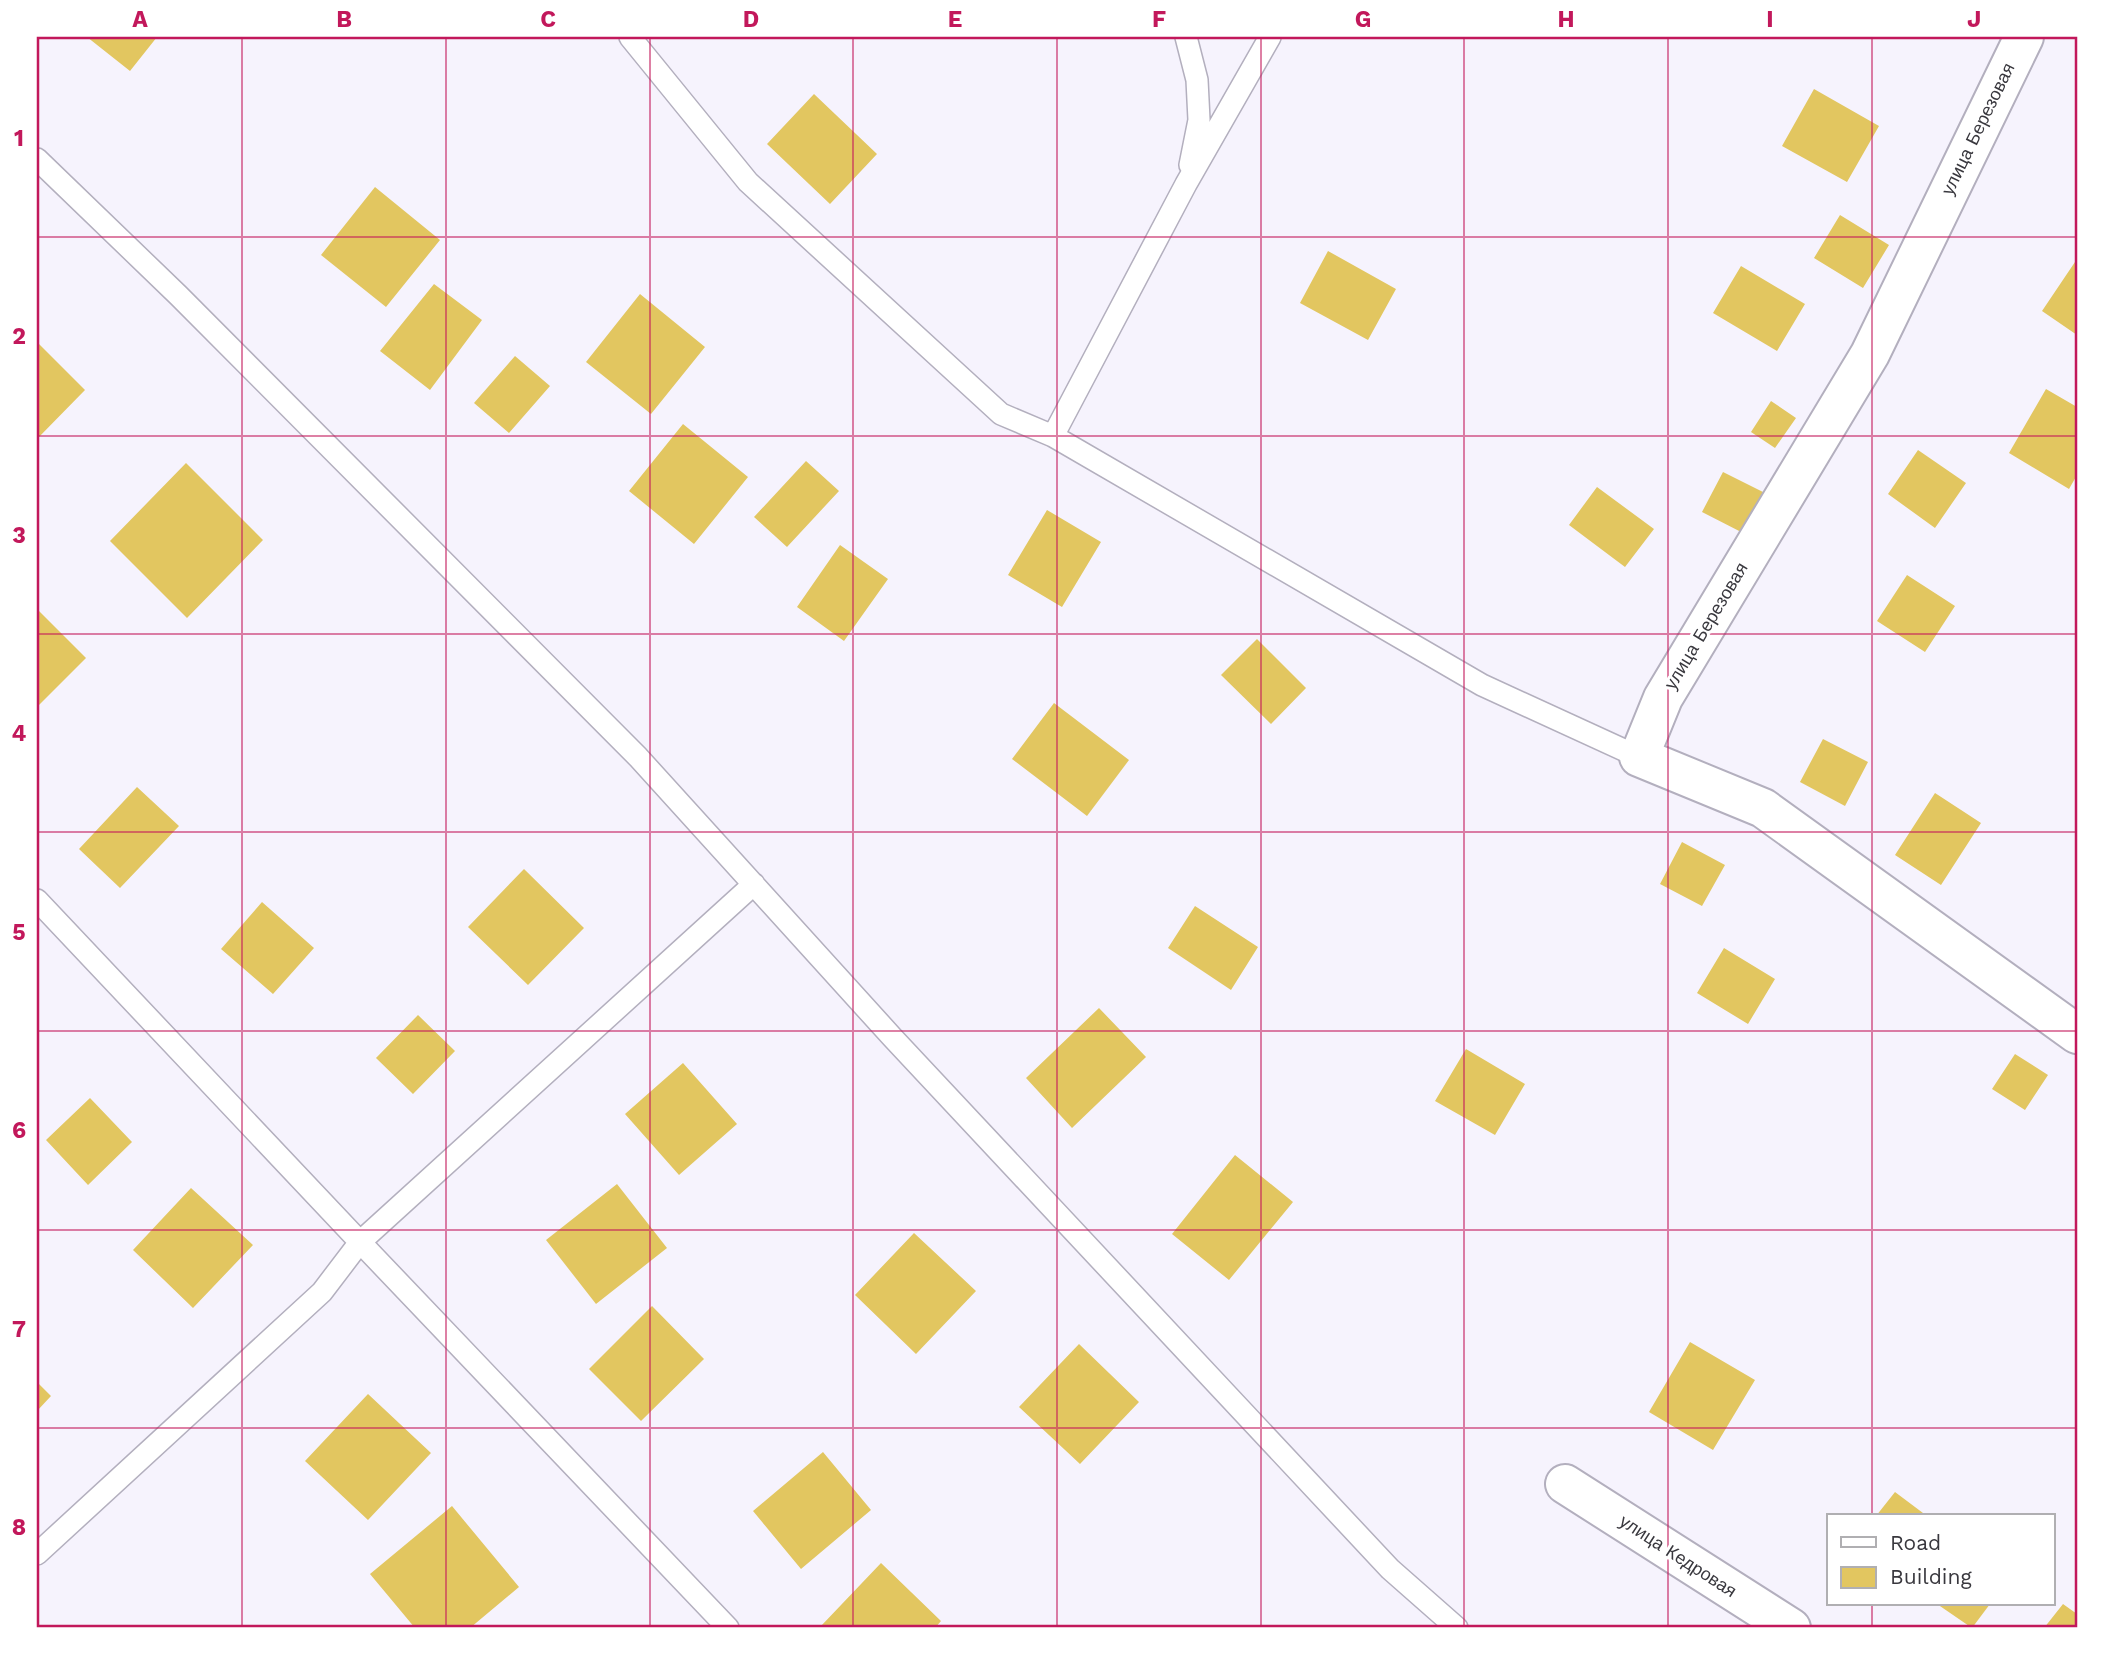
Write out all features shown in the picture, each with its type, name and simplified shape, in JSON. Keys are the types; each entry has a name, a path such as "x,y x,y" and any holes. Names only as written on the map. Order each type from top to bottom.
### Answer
{"street":[{"name":"улица Березовая","path":"1639,757 1662,698 1870,354 2024,37"},
{"path":"1639,757 1763,808 2077,1034"},
{"name":"улица Кедровая","path":"1564,1484 1791,1628"}],"lane":[{"path":"629,37 748,182 1001,414 1053,436 1482,685 1639,757"},
{"path":"1186,37 1197,80 1199,120 1186,184"},
{"path":"1053,436 1186,184 1270,37"},
{"path":"37,159 178,295 638,757 892,1037 1381,1559 1457,1628"},
{"path":"37,1555 322,1292 360,1242 754,884"},
{"path":"37,900 728,1628"}],"building":[{"path":"87,37 157,37 130,71"},
{"path":"1814,89 1879,126 1847,182 1782,146"},
{"path":"814,94 877,154 830,204 767,144"},
{"path":"375,187 440,240 386,307 321,255"},
{"path":"1840,215 1889,245 1863,288 1814,258"},
{"path":"1328,251 1396,289 1368,340 1300,303"},
{"path":"2077,259 2077,335 2042,311"},
{"path":"1741,266 1805,304 1777,351 1713,313"},
{"path":"434,284 482,320 430,390 380,351"},
{"path":"640,294 705,347 651,414 586,362"},
{"path":"37,342 85,390 37,439"},
{"path":"515,356 550,386 509,433 474,403"},
{"path":"2046,389 2077,407 2077,475 2069,489 2009,453"},
{"path":"1771,401 1796,418 1775,448 1751,432"},
{"path":"683,424 748,477 694,544 629,491"},
{"path":"1918,450 1966,483 1935,528 1888,494"},
{"path":"806,461 839,491 787,547 754,517"},
{"path":"186,463 263,540 187,618 110,541"},
{"path":"1723,472 1765,493 1745,534 1702,512"},
{"path":"1597,487 1654,529 1625,567 1569,525"},
{"path":"1047,510 1101,542 1062,607 1008,575"},
{"path":"840,545 888,579 844,641 797,607"},
{"path":"1907,575 1955,606 1925,652 1877,621"},
{"path":"37,609 86,658 37,707"},
{"path":"1257,639 1306,688 1271,724 1221,675"},
{"path":"1054,703 1129,760 1087,816 1012,759"},
{"path":"1823,739 1868,762 1845,806 1800,782"},
{"path":"137,787 179,826 120,888 79,849"},
{"path":"1935,793 1981,823 1941,885 1895,855"},
{"path":"1682,842 1725,865 1702,906 1660,884"},
{"path":"524,869 584,928 528,985 468,927"},
{"path":"262,902 314,948 273,994 221,949"},
{"path":"1195,906 1258,947 1231,990 1168,948"},
{"path":"1724,948 1775,979 1748,1024 1697,993"},
{"path":"1099,1008 1146,1057 1072,1128 1026,1078"},
{"path":"418,1015 455,1051 413,1094 376,1058"},
{"path":"1466,1049 1525,1084 1495,1135 1435,1101"},
{"path":"2015,1054 2048,1075 2025,1110 1992,1089"},
{"path":"683,1063 737,1124 679,1175 625,1114"},
{"path":"90,1098 132,1142 88,1185 46,1140"},
{"path":"1235,1155 1293,1202 1229,1280 1172,1234"},
{"path":"617,1184 667,1248 596,1304 546,1240"},
{"path":"191,1188 253,1245 193,1308 133,1250"},
{"path":"914,1233 976,1291 916,1354 855,1295"},
{"path":"652,1306 704,1359 641,1421 589,1369"},
{"path":"1690,1342 1755,1380 1713,1450 1649,1412"},
{"path":"1079,1344 1139,1402 1080,1464 1019,1407"},
{"path":"37,1382 51,1396 37,1411"},
{"path":"368,1394 431,1453 368,1520 305,1461"},
{"path":"823,1452 871,1510 801,1569 753,1511"},
{"path":"1895,1492 1924,1514 1878,1514"},
{"path":"452,1506 519,1587 470,1628 415,1628 370,1574"},
{"path":"881,1563 941,1621 935,1628 821,1626"},
{"path":"2063,1604 2077,1614 2077,1628 2044,1628"},
{"path":"1940,1606 1988,1606 1972,1628"}]}
